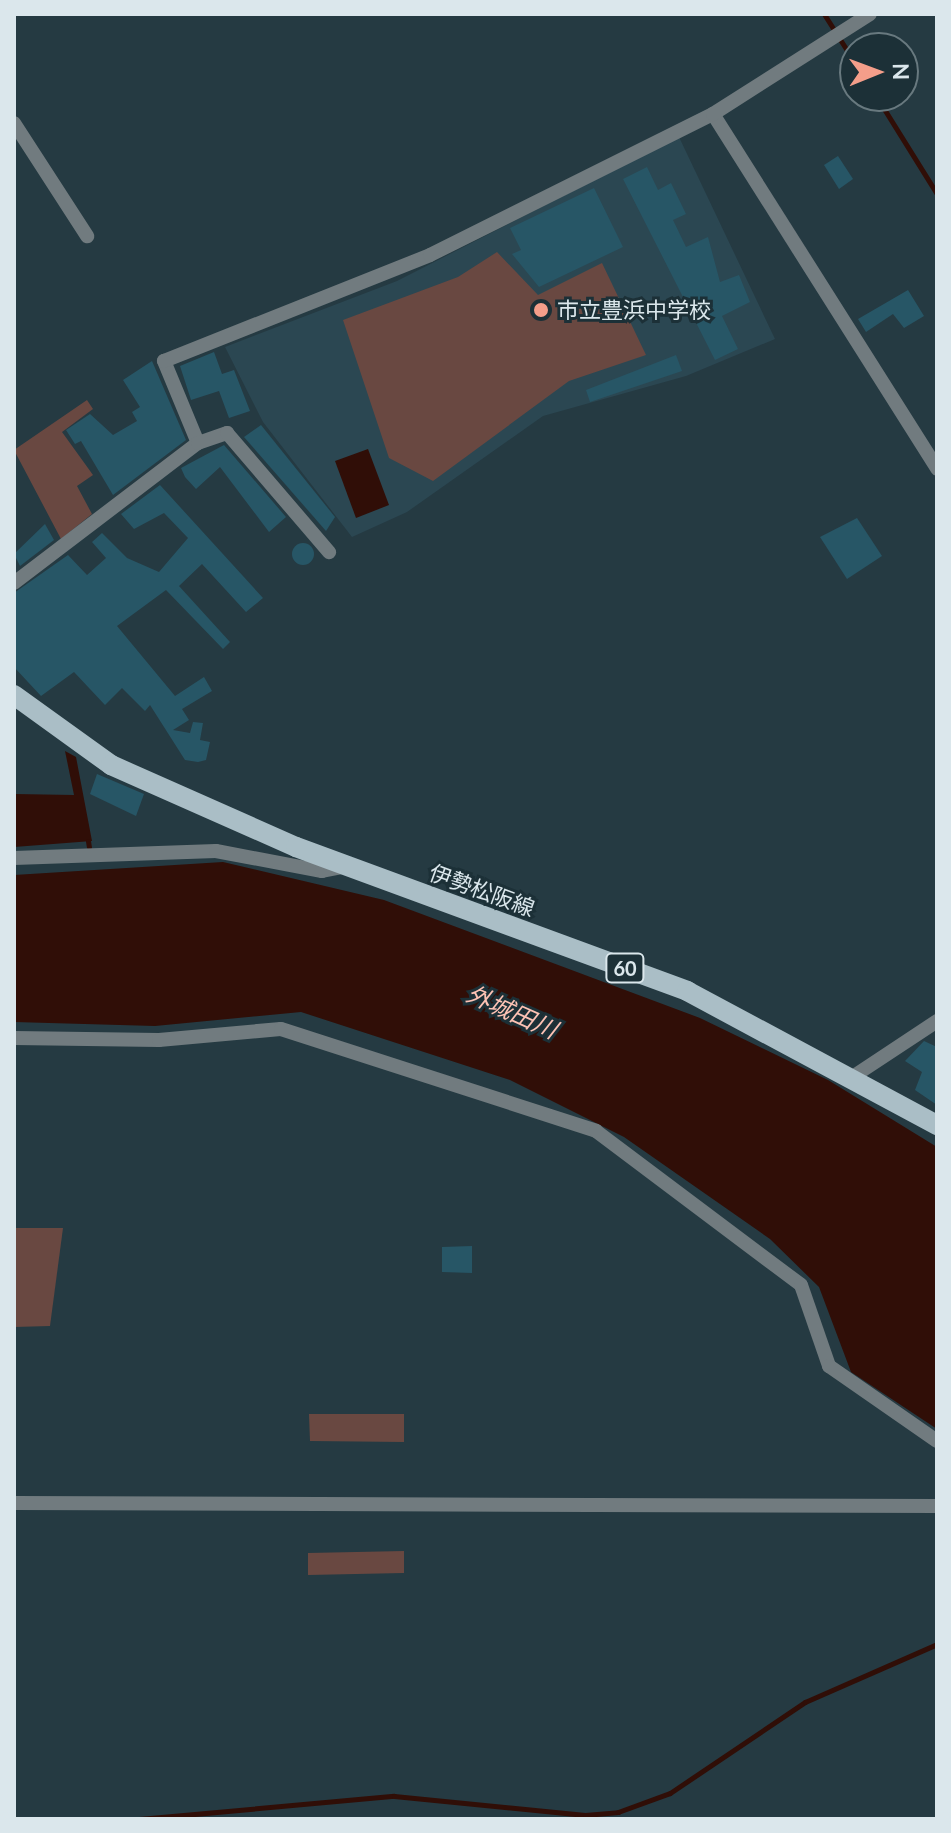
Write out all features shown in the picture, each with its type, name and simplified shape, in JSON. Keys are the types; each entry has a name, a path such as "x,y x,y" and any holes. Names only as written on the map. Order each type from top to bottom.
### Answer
{"main road":[{"name":"伊勢松阪線","path":"14,695 111,765 347,866 687,991 854,1076 937,1125"}],"street":[{"path":"198,443 164,361 430,255 713,114 870,14"},
{"path":"713,114 937,469"},
{"path":"14,123 87,236"},
{"path":"14,583 198,443 227,433 329,552"},
{"path":"14,858 205,851 322,871 347,866"},
{"path":"854,1076 937,1021"},
{"path":"14,1038 159,1040 281,1029 596,1131 801,1285 829,1366 937,1441"},
{"path":"14,1503 937,1506"}],"shaded area":[{"name":"市立豊浜中学校","path":"679,137 775,339 686,376 543,416 407,512 352,537 263,422 225,347 397,281"},
{"path":"497,252 538,295 602,263 646,355 569,381 433,481 389,458 343,320 458,277"},
{"path":"87,400 93,409 62,432 93,475 77,486 92,514 61,539 14,450"},
{"path":"14,1228 63,1228 50,1326 14,1327"},
{"path":"309,1414 404,1414 404,1442 310,1441"},
{"path":"404,1551 404,1573 308,1575 308,1553"}],"water":[{"path":"368,449 389,505 356,518 335,461"},
{"path":"65,751 76,757 92,841 14,847 14,794 74,795"},
{"name":"外城田川","path":"223,862 384,900 700,1018 828,1080 937,1147 937,1429 851,1372 819,1287 770,1239 624,1137 510,1080 301,1012 155,1026 14,1022 14,875"}],"building":[{"path":"838,156 853,179 839,189 824,165"},
{"path":"647,167 658,190 671,183 686,214 673,220 686,247 708,237 720,282 739,275 750,302 722,316 738,349 715,360 623,179"},
{"path":"594,188 623,247 539,287 512,254 521,250 510,228"},
{"path":"908,290 924,316 904,328 893,314 866,332 858,319"},
{"path":"214,352 222,374 234,370 250,411 229,418 219,391 191,400 180,366"},
{"path":"676,355 682,371 590,402 586,390"},
{"path":"152,361 186,440 113,495 81,441 75,444 66,430 90,414 113,435 137,421 132,412 140,407 123,380"},
{"path":"261,425 335,517 326,531 244,437"},
{"path":"224,445 286,517 269,532 220,467 196,489 185,477 181,468"},
{"path":"160,485 263,598 246,612 202,564 179,586 230,642 223,649 166,590 117,626 175,696 204,677 212,691 182,709 189,720 173,730 190,733 193,722 203,723 200,740 210,742 206,760 198,762 185,760 150,705 145,711 122,688 105,705 74,672 41,696 14,667 14,593 68,555 87,575 106,558 92,542 102,533 127,558 159,572 188,538 164,513 134,529 121,514"},
{"path":"857,518 882,556 847,579 820,537"},
{"path":"45,524 54,540 20,566 14,554"},
{"path":"303,543 311,546 314,554 311,562 303,565 295,562 292,554 295,546"},
{"path":"97,774 144,794 136,816 90,794"},
{"path":"924,1041 937,1047 937,1105 915,1090 922,1072 905,1061"},
{"path":"472,1246 472,1273 442,1272 442,1247"}],"waterway":[{"path":"824,14 839,38"},
{"path":"886,112 937,194"},
{"path":"88,841 89,847"},
{"path":"139,1819 394,1796 585,1815 618,1812 670,1793 805,1702 937,1644"}],"place":[{"name":"市立豊浜中学校","path":"541,310"}]}
